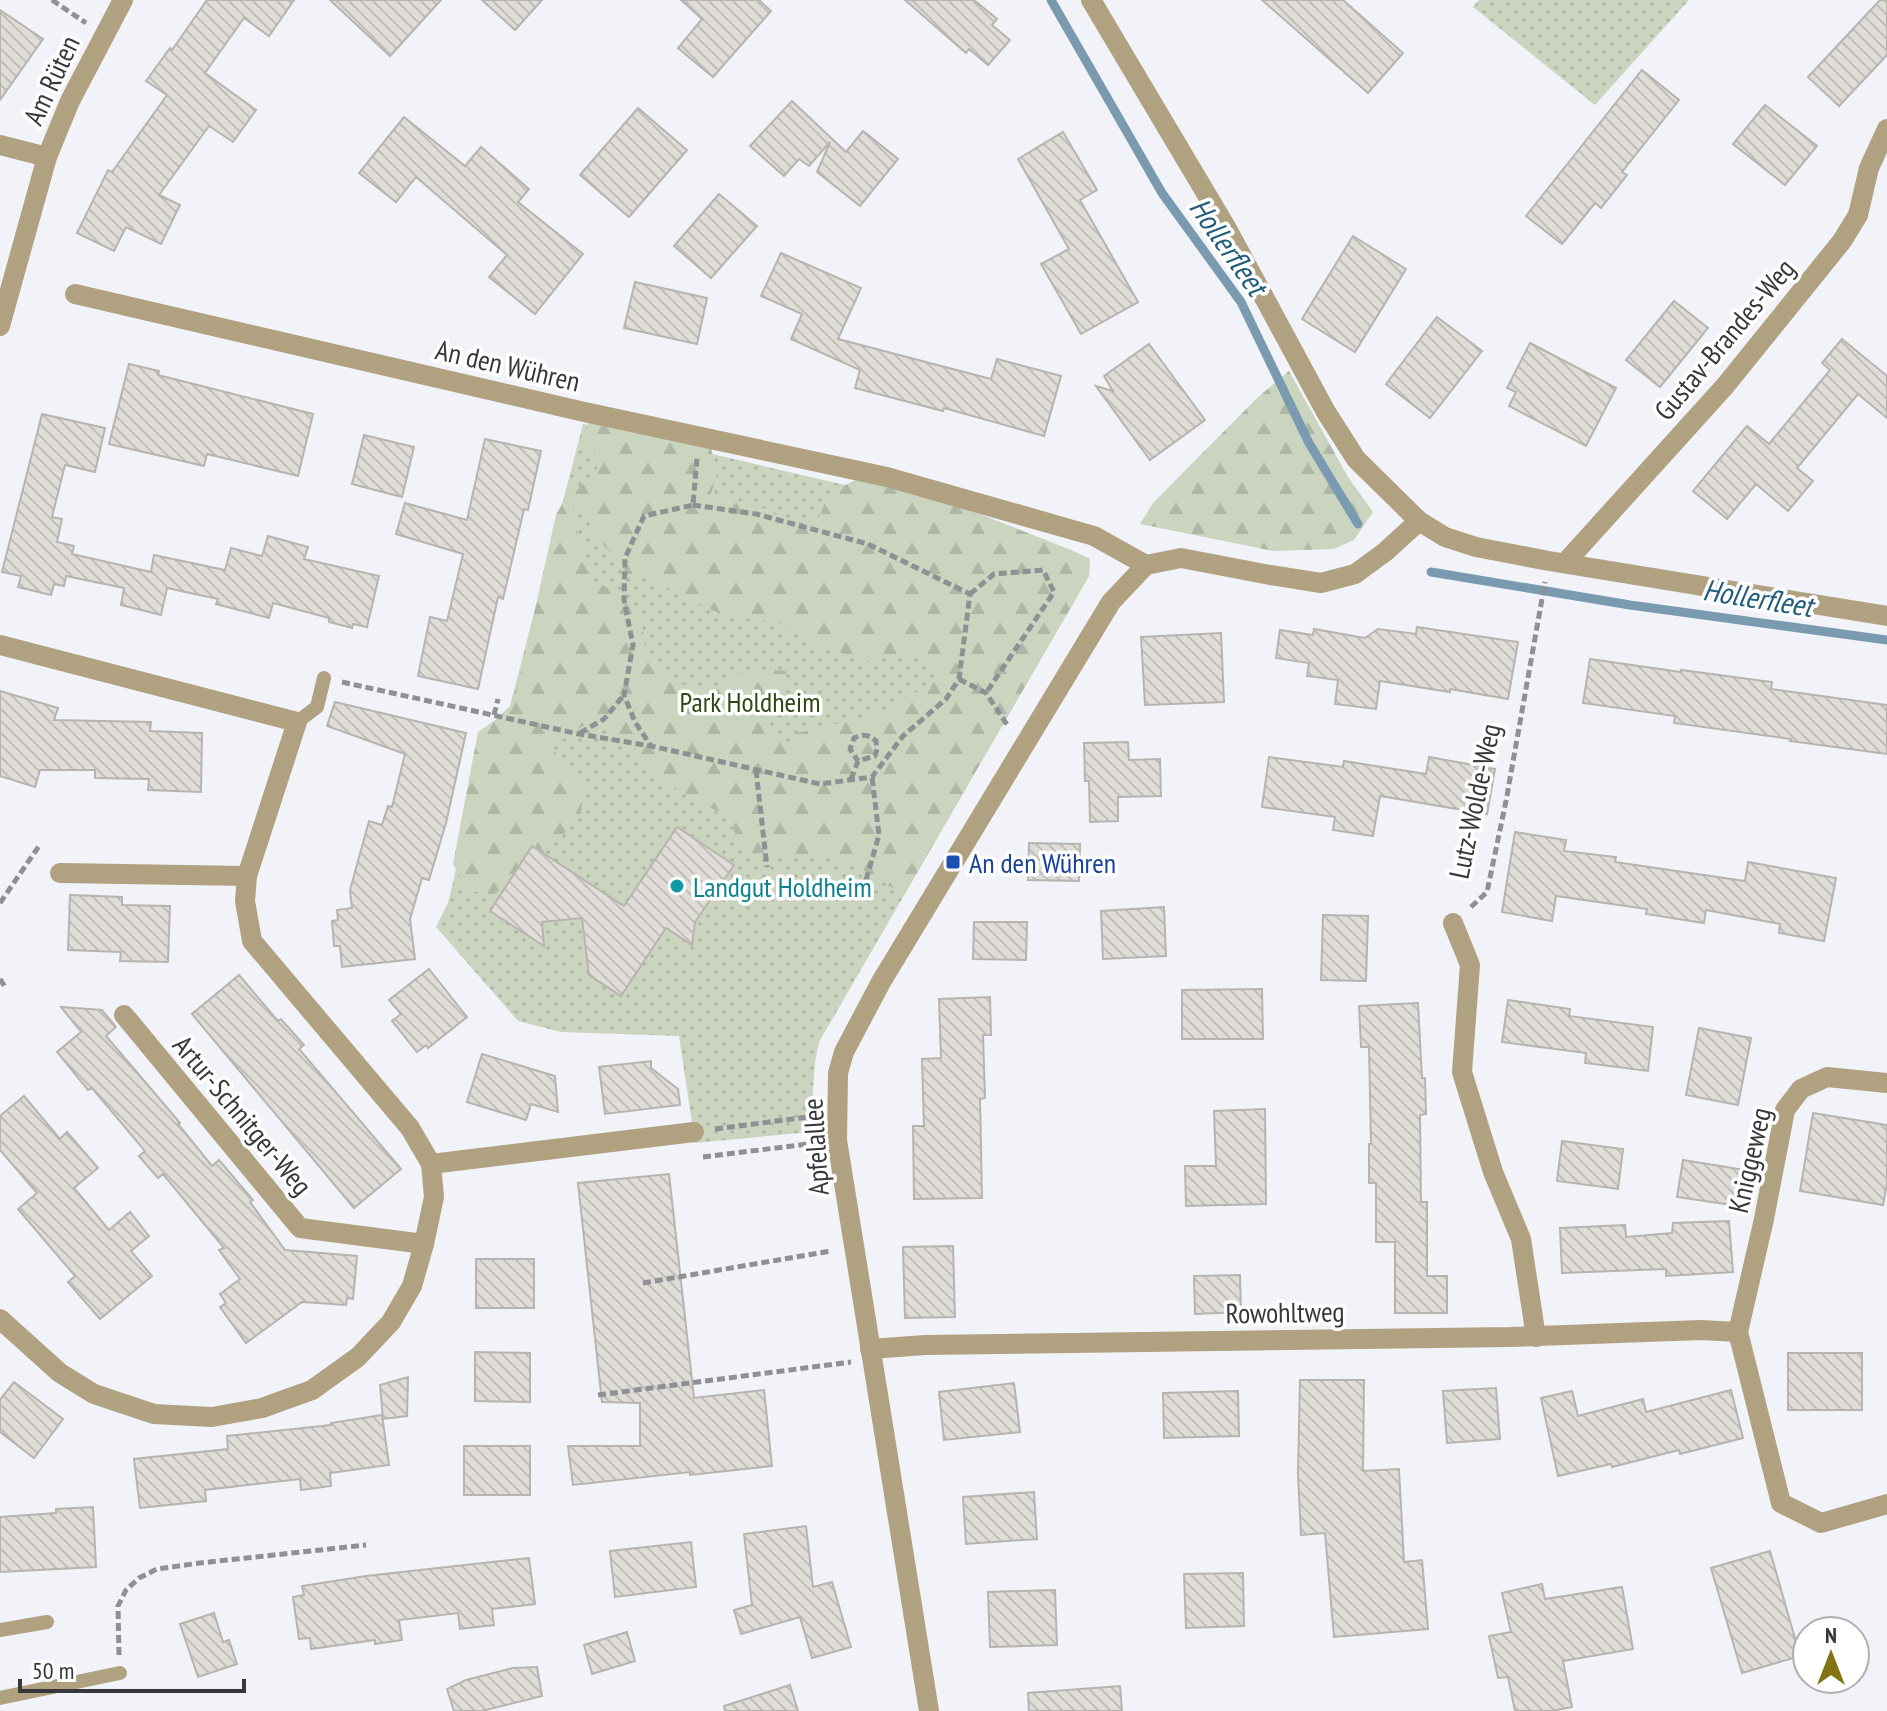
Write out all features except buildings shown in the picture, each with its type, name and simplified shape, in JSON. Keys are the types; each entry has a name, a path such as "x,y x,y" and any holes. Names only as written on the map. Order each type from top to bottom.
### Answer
{"street":[{"name":"Am Rüten","path":"0,326 47,157 70,101 123,0"},
{"path":"1091,0 1226,227 1333,424 1356,459 1419,521 1445,537 1476,547 1887,616"},
{"name":"Gustav-Brandes-Weg","path":"1565,563 1725,386 1842,241 1858,215 1869,168 1887,129"},
{"path":"0,145 47,157"},
{"name":"An den Wühren","path":"75,294 698,437 887,477 1094,536 1146,565"},
{"path":"1146,565 1181,558 1321,583 1355,574 1419,521"},
{"name":"Apfelallee","path":"929,1711 837,1140 838,1073 844,1052 881,982 1022,747 1111,602 1146,565"},
{"path":"0,645 297,722 247,876 245,901 252,941 410,1128 431,1164 434,1197 412,1286 391,1322 358,1357 312,1390 262,1408 212,1417 154,1414 94,1394 60,1373 0,1319"},
{"path":"60,873 247,876"},
{"path":"1453,923 1470,965 1462,1072 1493,1172 1521,1239 1536,1337"},
{"name":"Artur-Schnitger-Weg","path":"124,1015 300,1228 424,1244"},
{"name":"Kniggeweg","path":"1887,1083 1827,1077 1801,1089 1785,1110 1738,1332 1781,1503 1821,1523 1887,1504"},
{"path":"431,1164 694,1132"},
{"name":"Rowohltweg","path":"871,1354 925,1345 1536,1337 1701,1330 1738,1332"}],"lane":[{"path":"297,722 317,707 324,678"},
{"path":"0,1630 47,1622"},
{"path":"0,1698 120,1673"}],"path":[{"path":"52,0 104,35"},
{"path":"693,505 698,437"},
{"path":"579,734 604,719 624,695 633,645 624,600 625,558 644,516 693,505 756,514 868,544 970,594"},
{"path":"866,880 879,835 872,777 903,736 946,699 959,679 970,594 994,574 1043,570 1054,592 986,693"},
{"name":"Lutz-Wolde-Weg","path":"1453,923 1487,892 1544,586"},
{"path":"324,678 820,784 872,777"},
{"path":"959,679 986,693 1022,747"},
{"path":"624,695 635,722 651,746"},
{"path":"494,715 498,699"},
{"path":"870,736 876,741 875,756 858,761 850,749 854,738 870,736"},
{"path":"850,780 858,761"},
{"path":"756,770 767,867"},
{"path":"0,903 39,846"},
{"path":"0,979 5,987"},
{"path":"694,1132 837,1113"},
{"path":"698,1157 837,1140"},
{"path":"643,1283 853,1248"},
{"path":"598,1395 871,1354"},
{"path":"120,1673 118,1606 126,1590 139,1578 157,1569 178,1565 366,1545"}],"green space":[{"path":"1479,0 1689,0 1595,105 1473,7"},
{"path":"1289,371 1348,477 1373,512 1354,540 1334,549 1273,551 1140,524 1153,503 1257,398"},
{"path":"589,419 710,446 718,470 711,494 758,506 793,520 819,518 828,494 861,477 942,499 1090,559 1089,576 904,895 860,868 827,858 743,852 727,814 696,803 648,767 624,735 590,721 551,748 583,782 581,816 552,846 493,895 467,890 453,864 478,732 513,708 556,515 570,489 599,479 595,451 584,443","holes":["571,492 596,536 630,576 645,575 727,617 777,622 809,643 868,661 913,655 936,678 890,711 797,733 787,745 770,725 776,699 788,671 751,668 716,690 666,680 645,646 642,620 617,593 591,579 576,529"]},
{"name":"Park Holdheim","path":"583,424 944,508 1090,559 1089,576 819,1042 810,1132 695,1143 679,1036 561,1032 518,1021 436,927 448,903 490,725 510,706"}],"waterway":[{"name":"Hollerfleet","path":"1051,0 1162,193 1241,302 1309,443 1358,524"},
{"name":"Hollerfleet","path":"1431,572 1630,605 1887,640"}],"place":[{"name":"An den Wühren","path":"953,862"},
{"name":"Landgut Holdheim","path":"677,886"}]}
